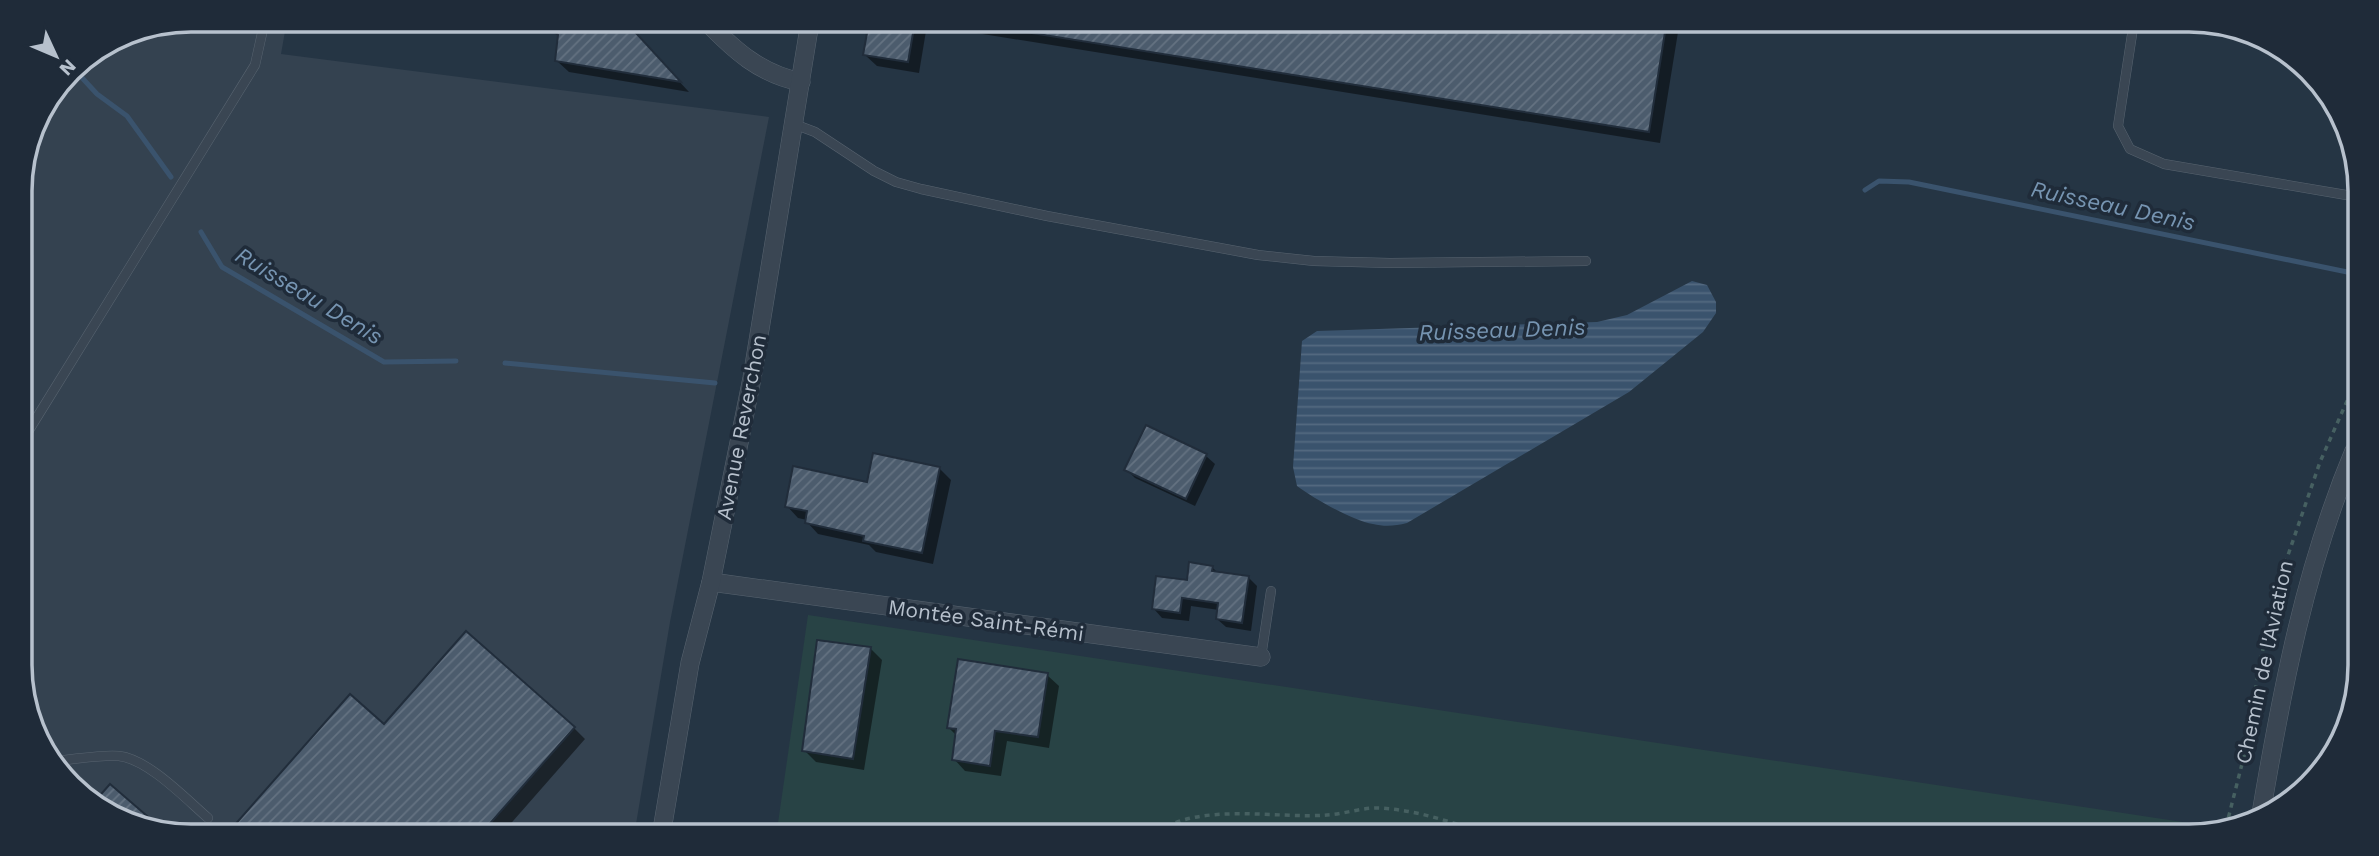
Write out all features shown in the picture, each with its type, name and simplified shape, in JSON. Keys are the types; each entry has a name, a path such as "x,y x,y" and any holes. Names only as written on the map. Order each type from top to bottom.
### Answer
{"street":[{"path":"717,32 752,64 770,73 801,82"},
{"name":"Avenue Reverchon","path":"663,824 690,663 711,582 752,378 808,32"},
{"name":"Chemin de l'Aviation","path":"2262,806 2296,625 2318,549 2348,471"},
{"name":"Montée Saint-Rémi","path":"711,582 1261,657"}],"lane":[{"path":"32,425 255,65 262,32"},
{"path":"2132,32 2118,126 2130,149 2164,163 2348,195"},
{"path":"794,124 815,132 885,176 921,189 1033,214 1258,255 1314,261 1390,263 1586,261"},
{"path":"1261,657 1271,591"},
{"path":"63,760 119,755 133,760 147,768 208,818"}],"path":[{"name":"Chemin de l'Aviation","path":"2228,819 2253,707 2261,657 2286,561 2320,463 2348,399"},
{"path":"1172,824 1205,816 1326,815 1377,808 1425,814 1457,824"}],"shaded area":[{"path":"285,32 281,54 769,117 670,622 636,824 169,823 120,808 102,798 71,770 48,736 33,687 32,180 37,149 48,120 67,91 91,91 91,67 120,48 169,33"}],"green space":[{"path":"808,615 2196,824 778,824"}],"water":[{"path":"1692,281 1707,285 1716,302 1716,313 1703,332 1629,392 1407,523 1386,526 1365,522 1313,497 1297,486 1293,467 1302,341 1317,331 1597,322 1627,315"}],"building":[{"path":"555,32 635,32 681,82 555,61 558,35"},
{"path":"867,32 913,32 908,62 863,55"},
{"path":"1025,32 1665,32 1649,132"},
{"path":"1146,425 1207,454 1186,499 1124,470"},
{"path":"873,453 940,467 922,553 863,541 864,536 805,523 807,511 785,507 793,466 867,482"},
{"path":"1189,562 1213,566 1212,571 1249,576 1242,623 1216,619 1218,603 1182,598 1180,613 1152,609 1156,576 1187,580"},
{"path":"466,631 575,727 489,824 236,824 350,694 384,724"},
{"path":"817,640 871,647 853,759 802,751"},
{"path":"958,659 1048,673 1038,737 995,731 990,766 952,760 956,729 947,728"},
{"path":"110,784 150,819 120,808 99,796"}],"waterway":[{"name":"Ruisseau Denis","path":"91,88 127,116 171,177"},
{"name":"Ruisseau Denis","path":"1865,190 1879,181 1909,182 2348,272"},
{"name":"Ruisseau Denis","path":"201,232 222,267 384,362 456,361"},
{"name":"Ruisseau Denis","path":"505,363 715,383"}]}
